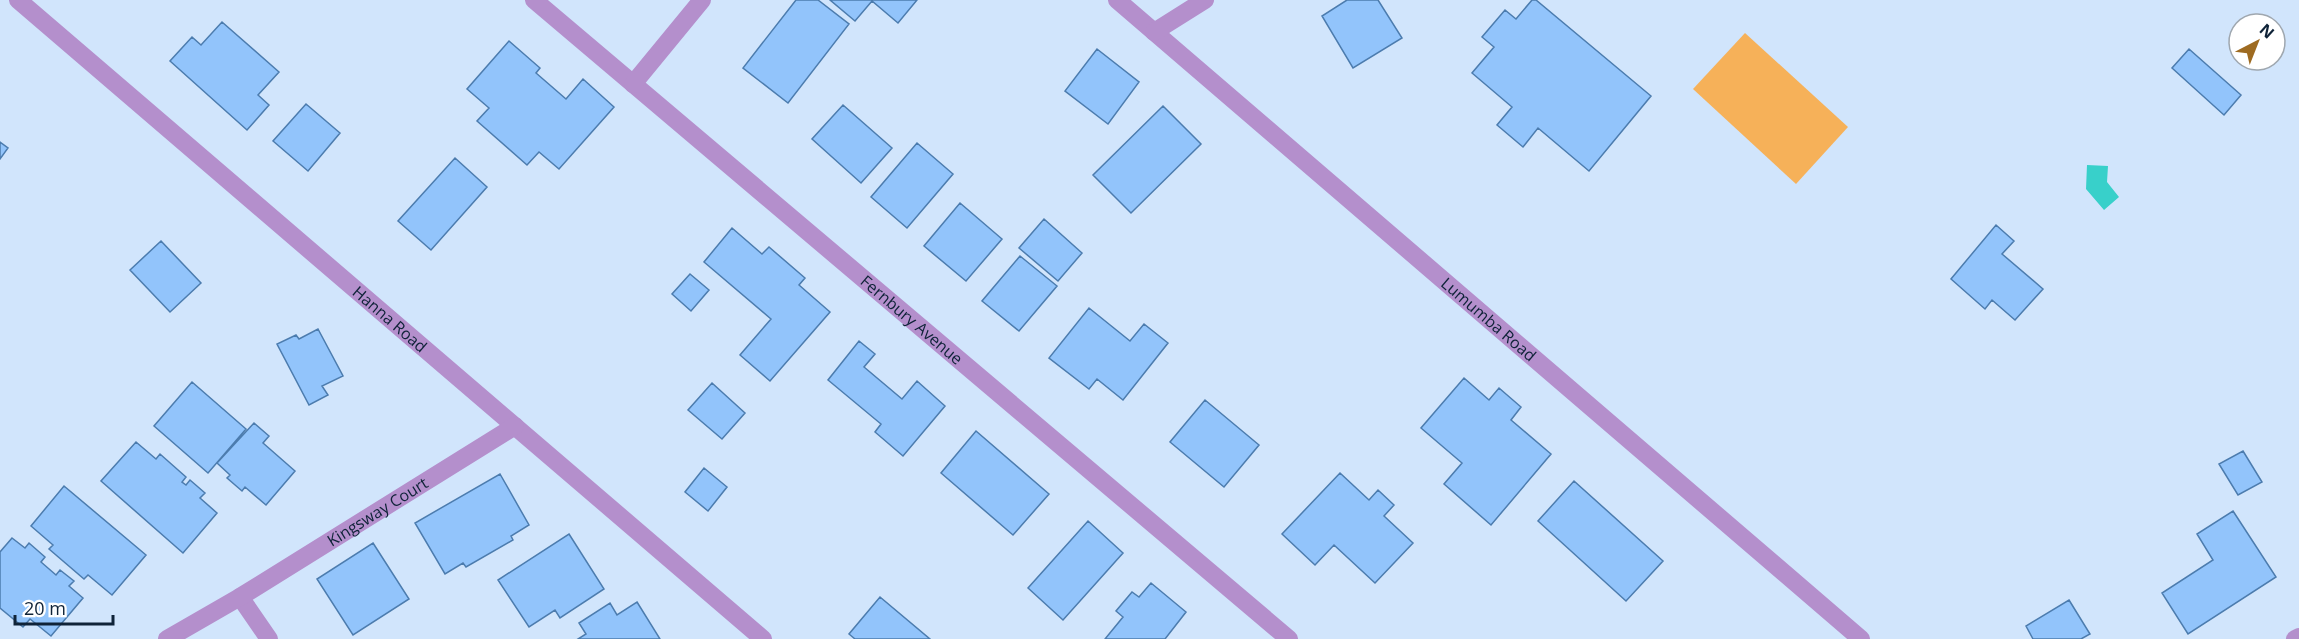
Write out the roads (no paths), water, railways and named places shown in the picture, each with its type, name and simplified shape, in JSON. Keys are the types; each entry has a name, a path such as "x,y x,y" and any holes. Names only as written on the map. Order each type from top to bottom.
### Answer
{"street":[{"name":"Hanna Road","path":"18,0 763,639"},
{"name":"Fernbury Avenue","path":"534,0 1290,639"},
{"path":"633,84 702,0"},
{"name":"Lumumba Road","path":"1117,0 1861,639"},
{"path":"1154,32 1205,0"},
{"name":"Kingsway Court","path":"167,639 240,597 515,426"},
{"path":"240,597 269,639"}]}
